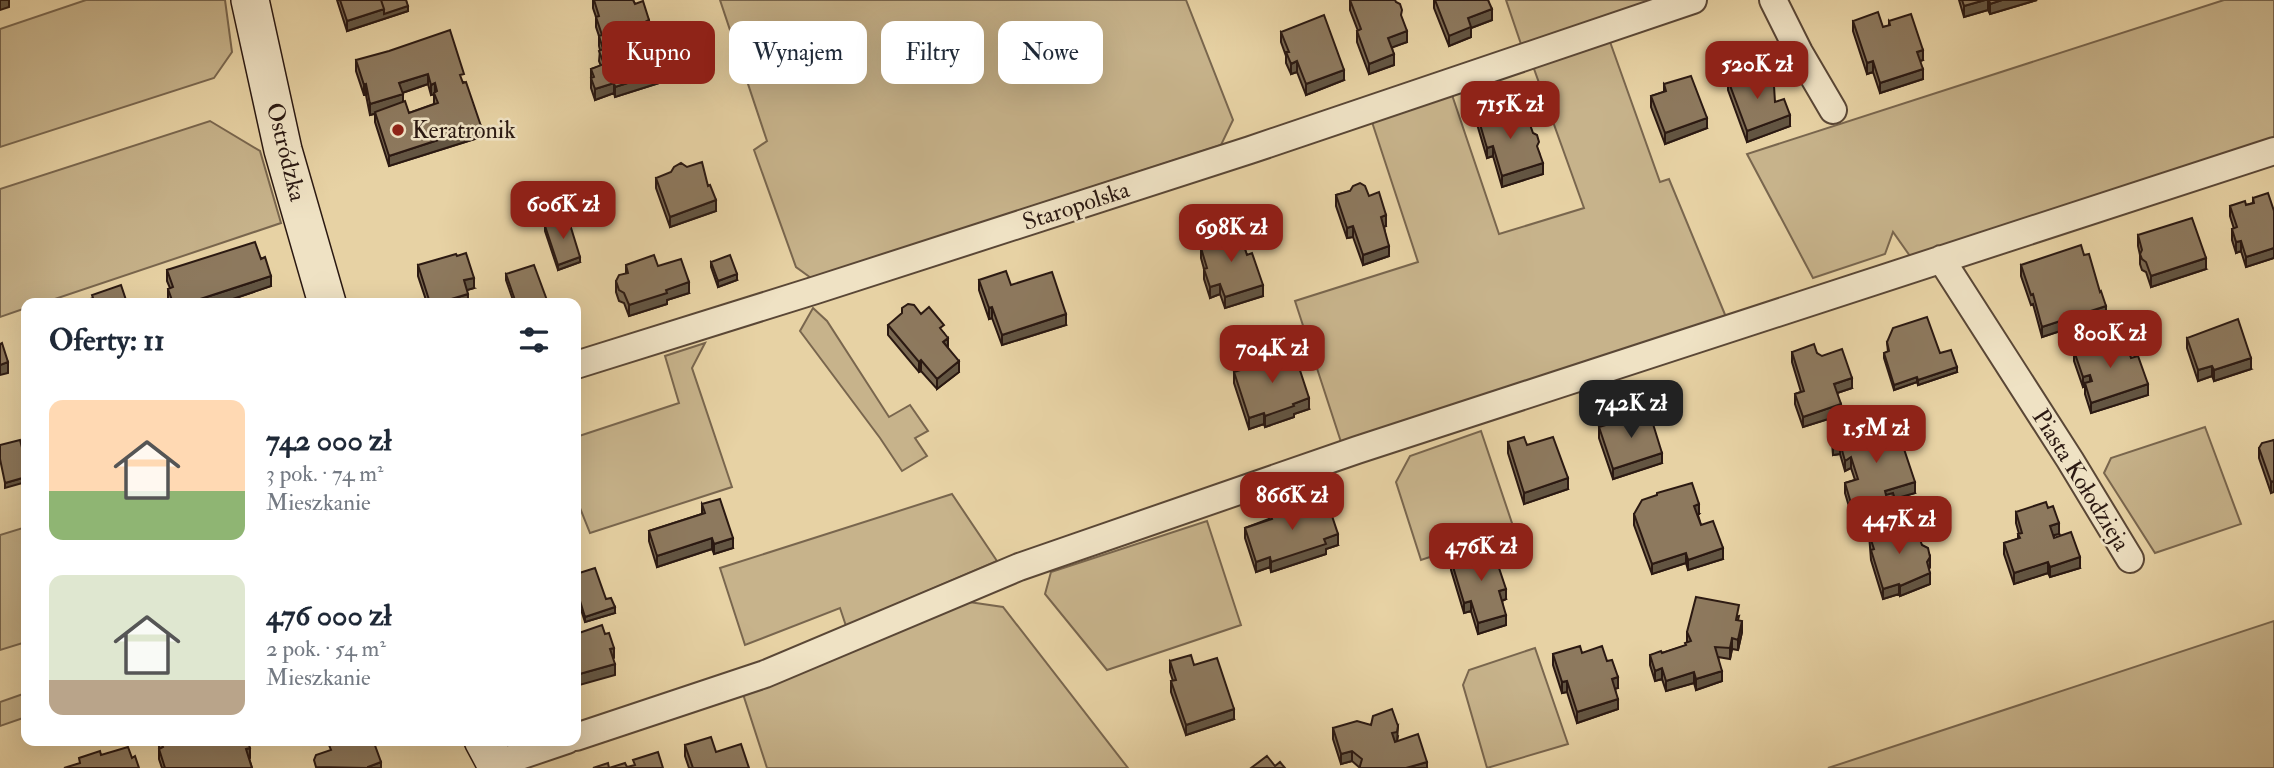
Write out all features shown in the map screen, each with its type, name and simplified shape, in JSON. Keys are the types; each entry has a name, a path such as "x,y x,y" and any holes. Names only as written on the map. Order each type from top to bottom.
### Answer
{"street":[{"name":"Ostródzka","path":"250,0 283,150 326,298"},
{"name":"Staropolska","path":"581,363 1250,150 1693,0"},
{"path":"1773,0 1833,110"},
{"path":"581,735 765,674 1018,567 1357,450 2274,151"},
{"name":"Piasta Kołodzieja","path":"1941,259 2130,559"},
{"path":"492,757 541,746"}],"shaded area":[{"path":"86,0 225,0 232,52 214,78 0,147 0,29"},
{"path":"720,0 1186,0 1233,120 1221,145 811,278 796,267 754,150 767,141 748,84 867,84 867,21 729,21 729,27"},
{"path":"1506,0 1660,0 1522,47"},
{"path":"2224,0 2274,0 2274,143 1910,256 1893,232 1885,254 1813,278 1747,154"},
{"path":"1609,39 1660,182 1669,179 1726,317 1342,445 1295,301 1418,262 1371,119 1451,92 1499,234 1584,208 1533,66"},
{"path":"210,121 260,151 281,223 58,298 21,298 21,310 0,317 0,189"},
{"path":"813,308 827,321 889,417 910,405 928,431 915,438 927,456 902,471 800,331"},
{"path":"705,343 692,368 732,487 590,533 581,510 581,435 679,403 665,356"},
{"path":"2205,427 2241,524 2155,553 2104,473 2111,458"},
{"path":"1481,431 1514,529 1421,560 1396,482 1410,456"},
{"path":"952,494 997,561 846,626 840,608 745,645 720,568"},
{"path":"1207,521 1241,625 1107,670 1045,594 1051,572"},
{"path":"21,529 21,644 0,650 0,535"},
{"path":"969,602 1003,607 1128,768 767,768 743,694"},
{"path":"2274,621 2274,768 1828,768"},
{"path":"1535,648 1568,744 1487,768 1463,685 1469,670"},
{"path":"21,695 21,719 0,726 0,702"}],"building":[{"path":"340,0 381,0 384,9 347,21"},
{"path":"381,0 406,0 408,6 384,14"},
{"path":"594,0 633,0 635,4 643,1 649,20 602,21 602,35 596,17 599,16"},
{"path":"1350,0 1395,0 1400,4 1407,31 1388,38 1394,54 1369,64 1357,31 1361,29"},
{"path":"1435,0 1488,0 1492,9 1468,18 1471,27 1449,36"},
{"path":"1962,0 1985,0 1964,6"},
{"path":"1878,12 1883,27 1890,25 1889,21 1911,14 1923,50 1917,52 1923,69 1880,83 1873,61 1867,63 1853,21"},
{"path":"1324,15 1344,70 1306,84 1297,61 1291,64 1281,32"},
{"path":"450,30 464,74 460,75 463,83 466,82 481,126 389,156 375,112 405,101 409,113 438,103 434,93 437,91 435,83 431,85 428,74 399,83 403,94 370,104 366,84 364,85 356,60"},
{"path":"602,65 602,84 611,84 595,89 591,69"},
{"path":"1760,73 1774,86 1775,102 1784,99 1790,115 1747,131 1728,80 1744,74 1750,77"},
{"path":"1691,76 1707,118 1665,133 1651,96 1666,91 1664,84"},
{"path":"1503,105 1508,122 1527,116 1533,133 1537,135 1537,146 1543,163 1502,176 1493,146 1487,148 1477,114"},
{"path":"702,162 708,186 710,185 716,200 670,217 656,178 671,172 681,163 687,167"},
{"path":"1360,183 1365,186 1369,196 1379,192 1386,215 1381,217 1389,246 1363,255 1353,226 1347,228 1336,195 1350,191"},
{"path":"2268,193 2274,211 2274,248 2246,257 2241,241 2236,242 2232,229 2237,227 2230,206 2245,201 2246,205 2254,203 2253,198"},
{"path":"568,218 580,257 558,265 545,226"},
{"path":"2192,218 2206,258 2151,276 2140,254 2142,250 2138,235"},
{"path":"1241,228 1247,255 1252,253 1263,285 1225,297 1220,284 1210,287 1201,248 1214,244 1212,238 1215,232"},
{"path":"255,242 261,259 265,257 271,276 203,298 171,298 168,289 173,287 167,270"},
{"path":"2081,245 2084,255 2089,254 2106,306 2042,327 2021,265"},
{"path":"466,253 474,278 464,280 468,294 455,298 428,298 418,265 456,254"},
{"path":"654,255 658,266 681,259 689,282 666,290 667,293 629,305 616,281 619,275 628,273 626,265"},
{"path":"730,255 737,274 718,281 711,262"},
{"path":"534,265 546,298 514,298 506,274"},
{"path":"1006,271 1011,285 1052,272 1066,314 1002,335 979,280"},
{"path":"121,285 125,298 93,298 92,295"},
{"path":"908,304 914,305 921,314 929,307 944,325 940,328 948,338 943,342 959,361 937,379 888,325"},
{"path":"1927,317 1940,353 1951,350 1957,367 1894,385 1884,353 1889,351 1887,342 1893,328"},
{"path":"2238,319 2251,358 2214,370 2212,366 2198,370 2187,338"},
{"path":"2117,337 2120,348 2127,346 2131,358 2138,356 2148,384 2091,403 2085,383 2092,381 2090,375 2083,377 2074,351"},
{"path":"2,343 8,362 0,365 0,344"},
{"path":"1814,344 1817,353 1822,356 1842,349 1852,378 1834,384 1841,404 1803,417 1795,394 1804,391 1792,352"},
{"path":"1294,352 1309,398 1265,416 1264,413 1249,418 1234,372"},
{"path":"1649,411 1662,453 1613,469 1599,427 1623,420 1624,423 1634,420 1632,416"},
{"path":"1885,426 1899,434 1915,482 1885,491 1886,495 1893,493 1894,496 1853,510 1845,483 1858,479 1851,457 1845,461 1840,443 1833,445 1832,442"},
{"path":"1524,437 1527,445 1553,437 1568,478 1524,493 1508,442"},
{"path":"20,440 21,478 5,483 0,445"},
{"path":"2274,440 2274,481 2271,482 2259,448 2262,443"},
{"path":"1692,483 1699,504 1694,506 1701,525 1713,521 1723,548 1688,560 1686,553 1652,564 1634,514 1642,500"},
{"path":"720,499 733,538 714,544 712,538 657,556 649,531 705,513 702,504"},
{"path":"1327,501 1338,534 1324,539 1326,544 1271,562 1270,557 1256,562 1245,528 1272,519 1269,512 1298,503 1300,510"},
{"path":"2046,502 2048,508 2053,506 2059,523 2050,526 2054,538 2071,532 2080,557 2050,567 2048,562 2014,573 2004,543 2020,538 2018,534 2022,533 2016,512"},
{"path":"1908,522 1912,537 1918,534 1922,545 1928,548 1930,557 1927,562 1930,573 1900,586 1899,584 1883,589 1869,534"},
{"path":"1468,547 1481,553 1493,550 1506,589 1499,591 1506,615 1478,623 1471,601 1464,603 1451,560 1464,555"},
{"path":"595,568 606,599 611,598 615,607 585,617 581,604 581,572"},
{"path":"1696,597 1739,605 1736,620 1742,621 1738,640 1732,638 1730,648 1715,647 1722,671 1696,679 1694,672 1666,681 1662,668 1655,671 1650,655 1686,645 1685,643 1691,641 1687,632"},
{"path":"602,625 605,634 609,633 614,648 610,649 615,664 581,674 581,632"},
{"path":"1580,646 1582,653 1602,646 1607,661 1612,660 1618,677 1612,679 1618,699 1577,712 1567,681 1562,682 1553,654"},
{"path":"1191,655 1194,665 1217,658 1234,709 1186,725 1171,681 1176,680 1170,661"},
{"path":"1392,709 1398,726 1397,732 1392,733 1395,742 1418,734 1427,762 1406,768 1360,768 1362,759 1352,751 1341,754 1333,728 1357,721 1371,725 1373,716"},
{"path":"711,737 716,752 741,744 749,768 693,768 685,745"},
{"path":"249,746 246,749 252,768 165,768 159,749"},
{"path":"329,746 375,746 381,762 368,768 316,767 316,755 331,750"},
{"path":"128,747 139,768 64,768 80,763 79,758 100,751 101,755"},
{"path":"658,752 663,768 609,768 625,763 627,767 635,765 633,760"},
{"path":"1267,756 1275,766 1280,762 1285,768 1251,768"},
{"path":"608,763 609,768 593,768"}],"place":[{"name":"Keratronik","path":"398,130"}]}
